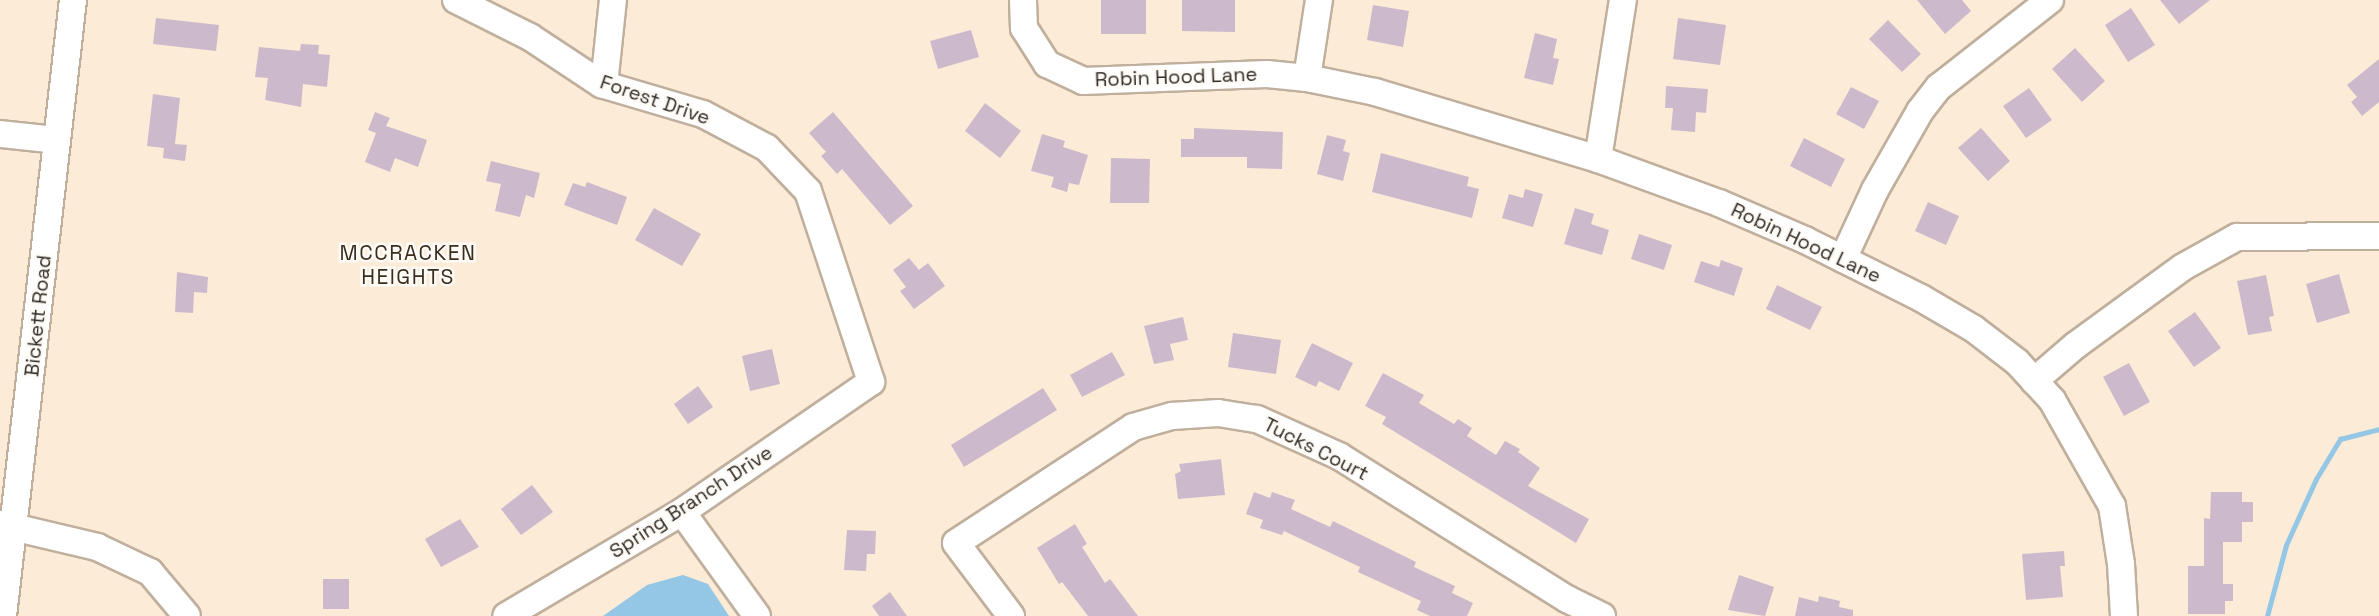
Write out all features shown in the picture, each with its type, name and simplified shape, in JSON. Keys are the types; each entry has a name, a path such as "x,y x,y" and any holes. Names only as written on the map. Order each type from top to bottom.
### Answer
{"street":[{"name":"Forest Drive","path":"456,0 530,37 604,85 704,114 767,148 808,191 834,264 871,382"},
{"path":"604,85 613,0"},
{"name":"Robin Hood Lane","path":"1023,0 1024,28 1047,64 1083,81 1267,74 1307,78 1375,92 1598,159 1719,203 1843,259 1974,329 2034,381 2052,400 2112,506 2121,564 2124,616"},
{"path":"1307,78 1319,0"},
{"path":"1598,159 1623,0"},
{"path":"1843,259 1875,190 1920,111 1939,87 2050,0"},
{"name":"Bickett Road","path":"3,616 8,525 57,140 78,5"},
{"path":"0,134 57,140"},
{"path":"2034,381 2076,345 2183,267 2237,237 2379,236"},
{"name":"Spring Branch Drive","path":"506,616 682,512 871,382"},
{"name":"Tucks Court","path":"1011,616 956,543 1133,427 1173,416 1218,413 1257,419 1339,456 1567,599 1602,616"},
{"path":"682,512 757,616"},
{"path":"8,525 97,547 150,572 187,616"}],"water":[{"path":"683,575 708,584 729,616 603,616 647,585"}],"building":[{"path":"1101,0 1146,0 1146,34 1101,34"},
{"path":"1182,0 1235,0 1235,32 1182,31"},
{"path":"1917,0 1962,0 1971,11 1945,34"},
{"path":"2160,0 2210,0 2179,24"},
{"path":"1373,5 1409,11 1403,47 1367,40"},
{"path":"2131,8 2155,45 2128,62 2105,25"},
{"path":"156,18 219,25 216,51 153,44"},
{"path":"1678,18 1726,25 1720,65 1673,59"},
{"path":"1888,20 1921,54 1902,72 1869,39"},
{"path":"971,30 979,57 938,69 930,41"},
{"path":"1535,33 1557,39 1553,58 1559,59 1553,85 1524,78"},
{"path":"301,44 319,45 318,54 330,55 327,87 303,84 301,107 265,100 268,78 255,77 259,47 300,51"},
{"path":"2075,48 2105,81 2082,102 2052,69"},
{"path":"2379,59 2379,102 2362,116 2351,102 2357,97 2347,85"},
{"path":"1666,86 1708,89 1706,113 1696,112 1695,132 1671,130 1673,108 1665,108"},
{"path":"1851,87 1879,101 1864,129 1836,114"},
{"path":"2029,88 2052,120 2026,138 2003,106"},
{"path":"153,94 180,98 175,144 187,145 185,161 163,158 164,148 147,146"},
{"path":"985,103 1021,131 1000,158 965,131"},
{"path":"375,112 390,118 386,126 427,140 418,167 395,158 390,172 365,162 376,133 368,130"},
{"path":"833,112 913,206 890,225 842,169 837,174 821,156 826,152 809,133"},
{"path":"1194,128 1283,132 1282,169 1247,168 1247,157 1181,157 1181,139 1194,139"},
{"path":"1981,128 2010,161 1988,181 1958,148"},
{"path":"1042,134 1065,141 1063,147 1088,155 1079,185 1069,183 1067,192 1051,187 1054,177 1031,171"},
{"path":"1327,135 1346,140 1343,151 1350,153 1343,181 1317,174"},
{"path":"1804,138 1845,159 1831,187 1790,166"},
{"path":"1381,153 1469,177 1467,186 1479,189 1472,218 1372,192"},
{"path":"1111,158 1150,159 1149,203 1110,203"},
{"path":"491,161 540,173 534,198 526,195 520,217 495,211 501,184 486,181"},
{"path":"587,182 627,197 617,225 564,205 573,183 585,187"},
{"path":"1525,189 1543,194 1533,227 1502,218 1509,194 1523,198"},
{"path":"1928,202 1959,216 1946,245 1915,231"},
{"path":"654,208 701,234 682,266 635,240"},
{"path":"1575,208 1594,214 1591,224 1609,230 1602,255 1564,244"},
{"path":"1639,234 1672,245 1664,270 1631,259"},
{"path":"909,258 919,270 928,263 945,286 914,309 900,291 906,287 893,270"},
{"path":"1721,260 1743,268 1734,296 1694,282 1701,261 1719,267"},
{"path":"177,272 208,277 207,293 194,292 193,313 175,312"},
{"path":"2339,274 2350,313 2317,323 2306,284"},
{"path":"2266,275 2274,316 2269,317 2272,331 2248,335 2237,281"},
{"path":"1777,285 1822,307 1810,330 1766,309"},
{"path":"2195,312 2221,348 2194,367 2168,331"},
{"path":"1183,317 1188,340 1170,344 1174,360 1154,364 1144,326"},
{"path":"1233,333 1281,340 1276,374 1228,367"},
{"path":"1312,343 1353,363 1339,391 1319,381 1316,387 1295,377"},
{"path":"772,349 780,384 750,391 742,356"},
{"path":"1112,352 1125,375 1082,397 1070,375"},
{"path":"2129,363 2150,402 2124,416 2103,377"},
{"path":"1383,373 1424,395 1419,403 1454,424 1458,419 1472,428 1467,436 1496,455 1505,441 1520,449 1518,452 1540,468 1528,486 1589,519 1576,543 1382,424 1386,417 1365,406"},
{"path":"698,386 713,407 688,424 674,404"},
{"path":"1043,388 1057,410 964,467 951,445"},
{"path":"1221,459 1225,495 1178,499 1175,474 1181,471 1179,464"},
{"path":"532,485 553,512 521,535 501,509"},
{"path":"1254,492 1270,498 1272,492 1295,500 1291,509 1330,527 1333,521 1416,562 1414,567 1455,586 1452,593 1473,603 1467,616 1430,616 1417,610 1421,601 1358,572 1360,567 1284,531 1282,535 1260,528 1263,520 1246,514"},
{"path":"2211,492 2242,492 2242,502 2253,502 2253,522 2242,522 2242,542 2223,542 2223,584 2233,584 2233,601 2225,601 2225,614 2188,614 2188,566 2204,566 2204,518 2210,519"},
{"path":"460,519 479,547 441,567 425,539"},
{"path":"1075,524 1087,544 1082,547 1105,583 1110,579 1138,616 1088,616 1062,582 1059,584 1037,548"},
{"path":"847,530 876,531 875,554 867,554 866,571 844,570"},
{"path":"2064,551 2065,566 2060,566 2063,597 2026,600 2022,554"},
{"path":"1739,575 1774,587 1765,616 1728,610"},
{"path":"323,579 349,579 349,609 323,609"},
{"path":"890,592 907,616 879,616 872,606"},
{"path":"1819,596 1840,601 1839,607 1853,610 1853,616 1795,616 1799,597 1818,602"}],"waterway":[{"path":"2267,616 2286,545 2316,479 2340,439 2379,429"}],"district":[{"name":"MCCRACKEN HEIGHTS","path":"408,265"}]}
